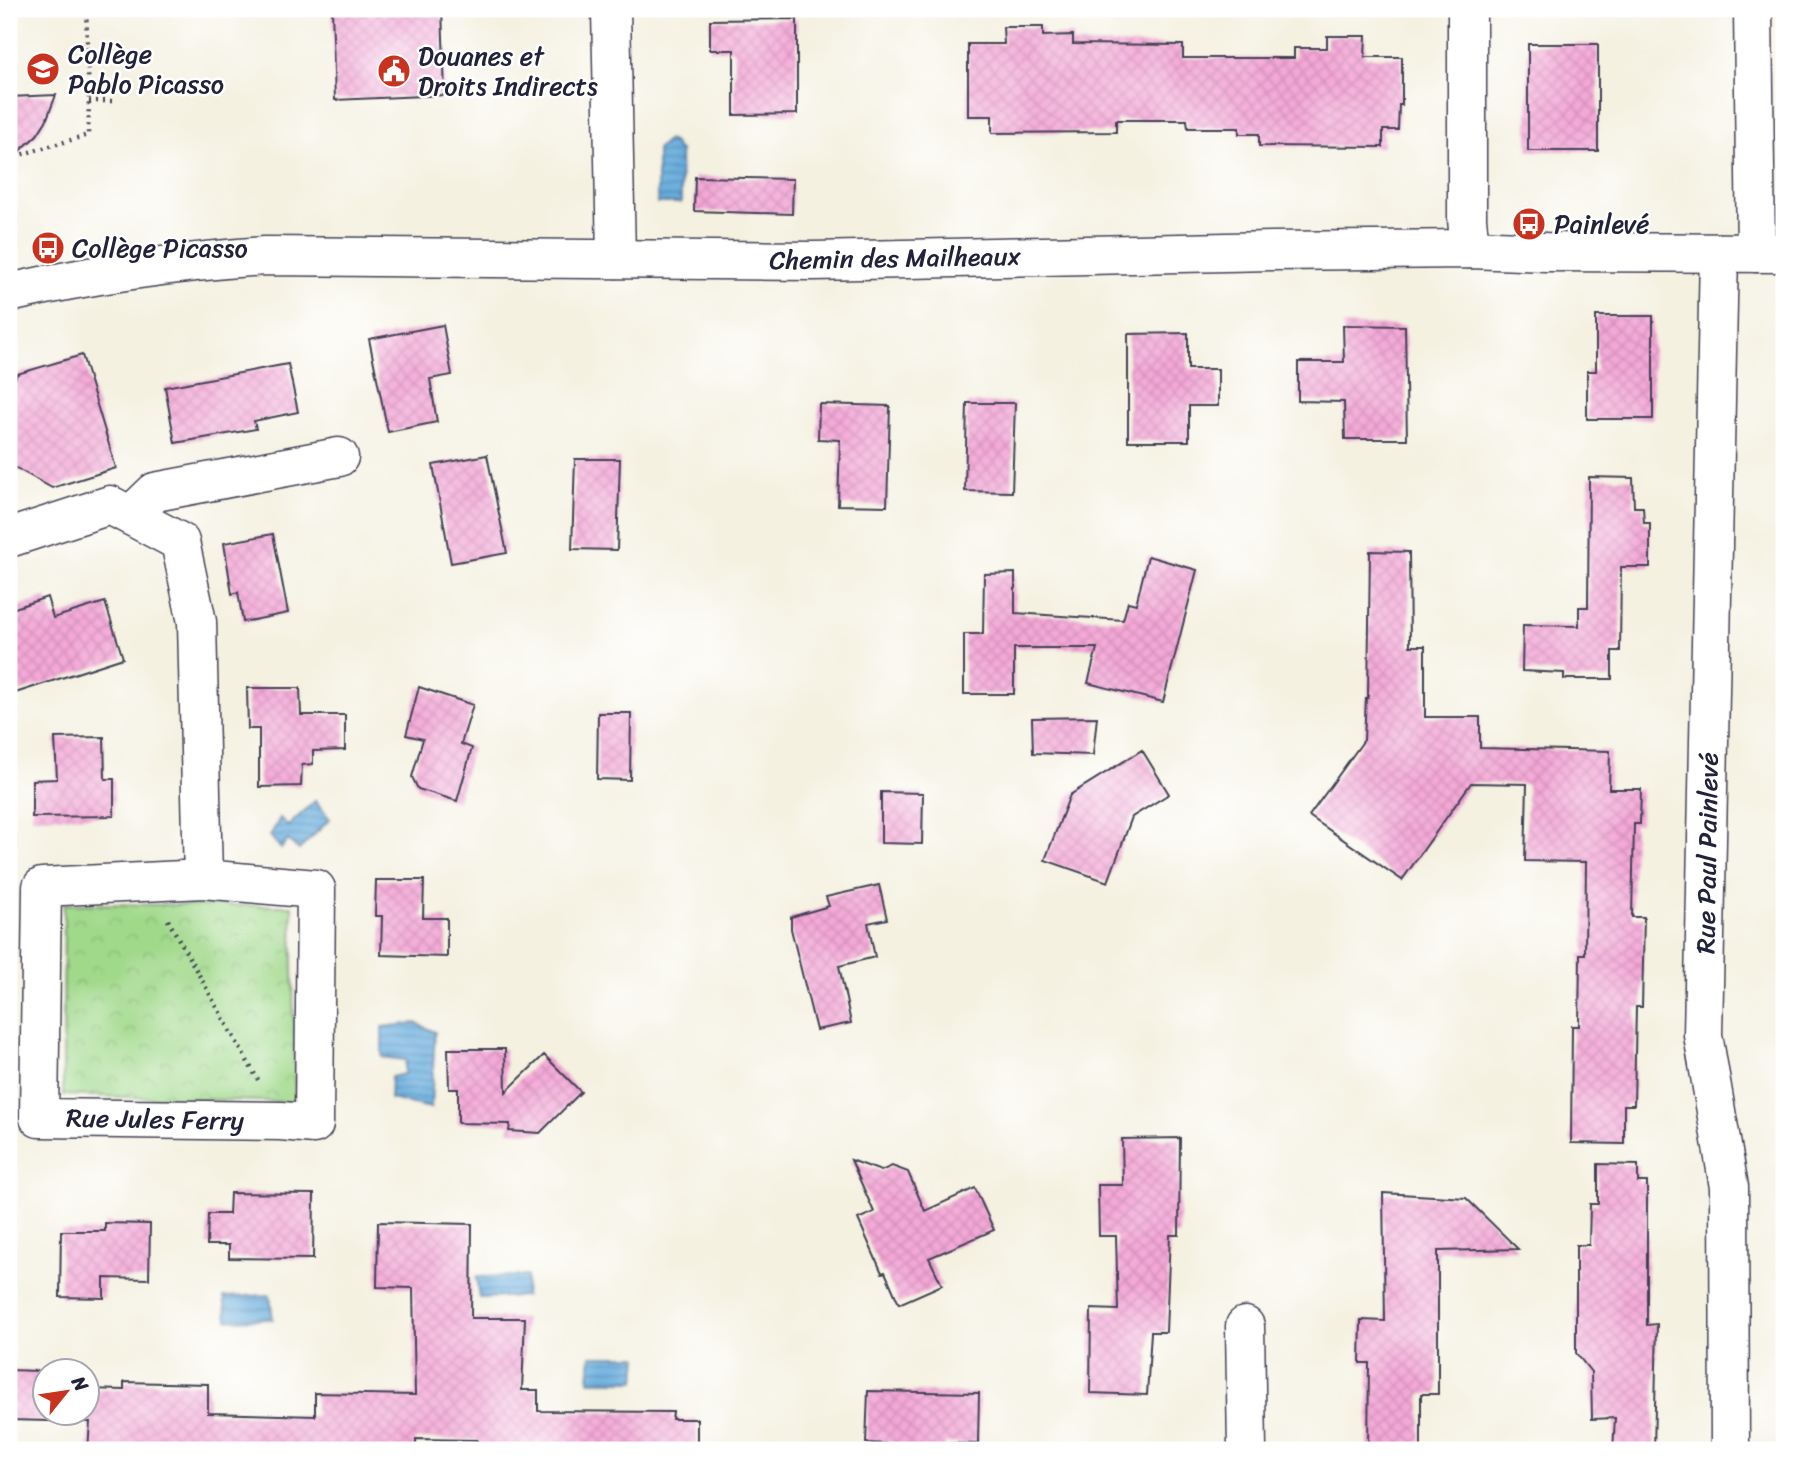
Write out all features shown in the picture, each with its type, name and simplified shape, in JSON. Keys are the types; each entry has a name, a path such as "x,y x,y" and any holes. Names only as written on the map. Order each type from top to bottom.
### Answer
{"street":[{"path":"611,9 616,259"},
{"path":"1467,9 1470,249"},
{"path":"1753,9 1770,253"},
{"name":"Chemin des Mailheaux","path":"9,293 62,281 220,259 265,256 814,261 1470,249 1770,253"},
{"name":"Rue Paul Painlevé","path":"1719,253 1703,1035 1729,1187 1730,1450"},
{"path":"131,515 155,492 339,457"},
{"path":"9,538 110,505 180,542 197,622 203,879"},
{"name":"Rue Jules Ferry","path":"203,879 316,889 314,1124 281,1121 39,1118 42,887 147,883 203,879"},
{"path":"1245,1326 1247,1450"}],"path":[{"path":"9,158 88,135 86,9"},
{"path":"89,101 114,101"},
{"path":"147,883 281,1121"}],"green space":[{"path":"64,904 292,906 295,1102 63,1095"}],"water":[{"path":"668,140 680,150 681,203 657,203 657,150"},
{"path":"315,801 330,819 299,850 288,840 281,849 270,836 280,818 288,826"},
{"path":"416,1023 435,1032 431,1108 390,1099 391,1077 404,1074 406,1060 382,1057 382,1027"},
{"path":"527,1276 525,1296 479,1298 476,1277"},
{"path":"270,1295 273,1319 227,1320 224,1297"},
{"path":"591,1356 638,1356 636,1381 589,1381"}],"building":[{"name":"Douanes et Droits Indirects","path":"332,9 442,9 445,95 335,100"},
{"path":"797,19 797,114 734,115 734,50 710,50 710,20"},
{"path":"1003,27 1043,27 1043,36 1073,35 1073,44 1183,45 1183,58 1294,58 1294,48 1327,48 1327,36 1366,36 1365,57 1402,57 1402,105 1399,105 1398,130 1383,130 1383,147 1259,146 1259,134 1239,134 1239,128 1188,128 1187,120 1116,120 1116,132 992,133 992,116 968,116 968,44 1004,44"},
{"path":"1528,44 1598,44 1598,151 1528,151"},
{"path":"56,95 46,121 37,135 9,161 9,97"},
{"path":"695,177 793,179 792,214 694,211"},
{"path":"1596,316 1653,316 1653,419 1587,419 1587,371 1596,371"},
{"path":"443,325 452,375 430,379 437,422 388,432 369,339"},
{"path":"1343,325 1405,326 1407,439 1345,439 1344,402 1298,401 1298,362 1344,362"},
{"path":"1188,333 1188,369 1218,369 1218,406 1189,406 1189,441 1128,441 1128,334"},
{"path":"82,355 116,468 52,488 9,464 9,391 17,374"},
{"path":"288,364 298,412 254,421 256,429 175,443 165,387"},
{"path":"967,403 1015,403 1012,492 965,491"},
{"path":"819,404 890,406 887,506 838,505 840,440 818,439"},
{"path":"487,455 507,553 451,563 433,465"},
{"path":"575,459 620,459 617,550 572,549"},
{"path":"1589,477 1633,478 1634,507 1643,507 1644,523 1650,523 1650,567 1621,567 1620,651 1612,651 1612,679 1564,679 1564,673 1522,671 1523,625 1579,626 1579,607 1588,607"},
{"path":"273,534 288,613 243,622 238,592 232,594 224,543"},
{"path":"1370,551 1409,552 1410,646 1425,646 1425,717 1480,717 1480,748 1610,751 1609,789 1641,789 1640,824 1634,824 1632,917 1644,917 1642,1007 1636,1007 1634,1105 1624,1105 1624,1144 1571,1143 1572,1026 1579,1026 1580,954 1585,954 1586,862 1525,861 1527,784 1471,783 1402,880 1309,816 1364,740 1368,698"},
{"path":"1148,556 1197,570 1163,702 1088,683 1097,648 1014,648 1014,694 964,694 964,634 983,634 984,574 1015,573 1015,613 1123,620 1128,602 1136,604"},
{"path":"47,597 53,618 105,602 123,658 9,695 9,610"},
{"path":"419,687 473,705 461,744 472,748 457,801 418,789 412,777 423,739 406,735"},
{"path":"247,688 300,688 301,715 345,715 345,750 313,751 313,764 302,765 301,786 259,787 259,729 248,729"},
{"path":"598,713 631,713 630,780 597,779"},
{"path":"1097,717 1093,755 1033,753 1032,718"},
{"path":"104,737 105,779 114,779 114,816 32,817 32,780 57,779 55,738"},
{"path":"1142,750 1169,794 1132,817 1108,882 1045,860 1070,795"},
{"path":"881,792 923,793 922,844 881,843"},
{"path":"376,880 424,880 423,918 447,918 447,957 381,955 382,916 375,916"},
{"path":"879,885 887,919 868,923 875,957 839,966 851,1023 816,1030 791,929 791,917 829,906 826,897"},
{"path":"448,1049 505,1049 506,1092 544,1055 581,1092 540,1133 509,1131 510,1124 458,1123 458,1089 449,1089"},
{"path":"1180,1138 1179,1235 1170,1235 1166,1332 1151,1332 1147,1395 1090,1393 1091,1309 1118,1310 1116,1236 1099,1236 1098,1185 1123,1185 1122,1139"},
{"path":"851,1160 881,1171 892,1166 908,1172 925,1211 975,1188 994,1230 929,1258 942,1285 899,1304 858,1219 874,1212"},
{"path":"1598,1164 1638,1165 1638,1182 1647,1182 1647,1325 1657,1324 1654,1450 1613,1450 1615,1418 1592,1419 1591,1372 1576,1353 1576,1245 1589,1245 1590,1204 1598,1204"},
{"path":"230,1193 314,1194 313,1259 229,1258 229,1245 207,1245 208,1214 229,1214"},
{"path":"1383,1193 1466,1198 1518,1249 1438,1251 1438,1394 1421,1394 1421,1450 1368,1450 1369,1363 1360,1363 1361,1320 1385,1321"},
{"path":"378,1222 472,1224 471,1318 525,1318 522,1390 538,1390 538,1411 673,1412 672,1419 697,1419 697,1450 477,1450 477,1440 416,1439 416,1450 88,1450 90,1428 102,1428 102,1389 124,1390 124,1382 208,1384 208,1413 315,1416 315,1393 415,1395 413,1288 377,1287"},
{"path":"105,1223 150,1224 149,1279 104,1278 104,1298 60,1297 61,1231 105,1231"},
{"path":"9,1370 32,1371 32,1421 9,1420"},
{"path":"868,1391 979,1393 978,1444 945,1443 945,1450 886,1450 886,1444 866,1443"}],"place":[{"name":"Collège Pablo Picasso","path":"43,69"},
{"name":"Douanes et Droits Indirects","path":"394,71"},
{"name":"Painlevé","path":"1529,224"},
{"name":"Collège Picasso","path":"48,248"}]}
